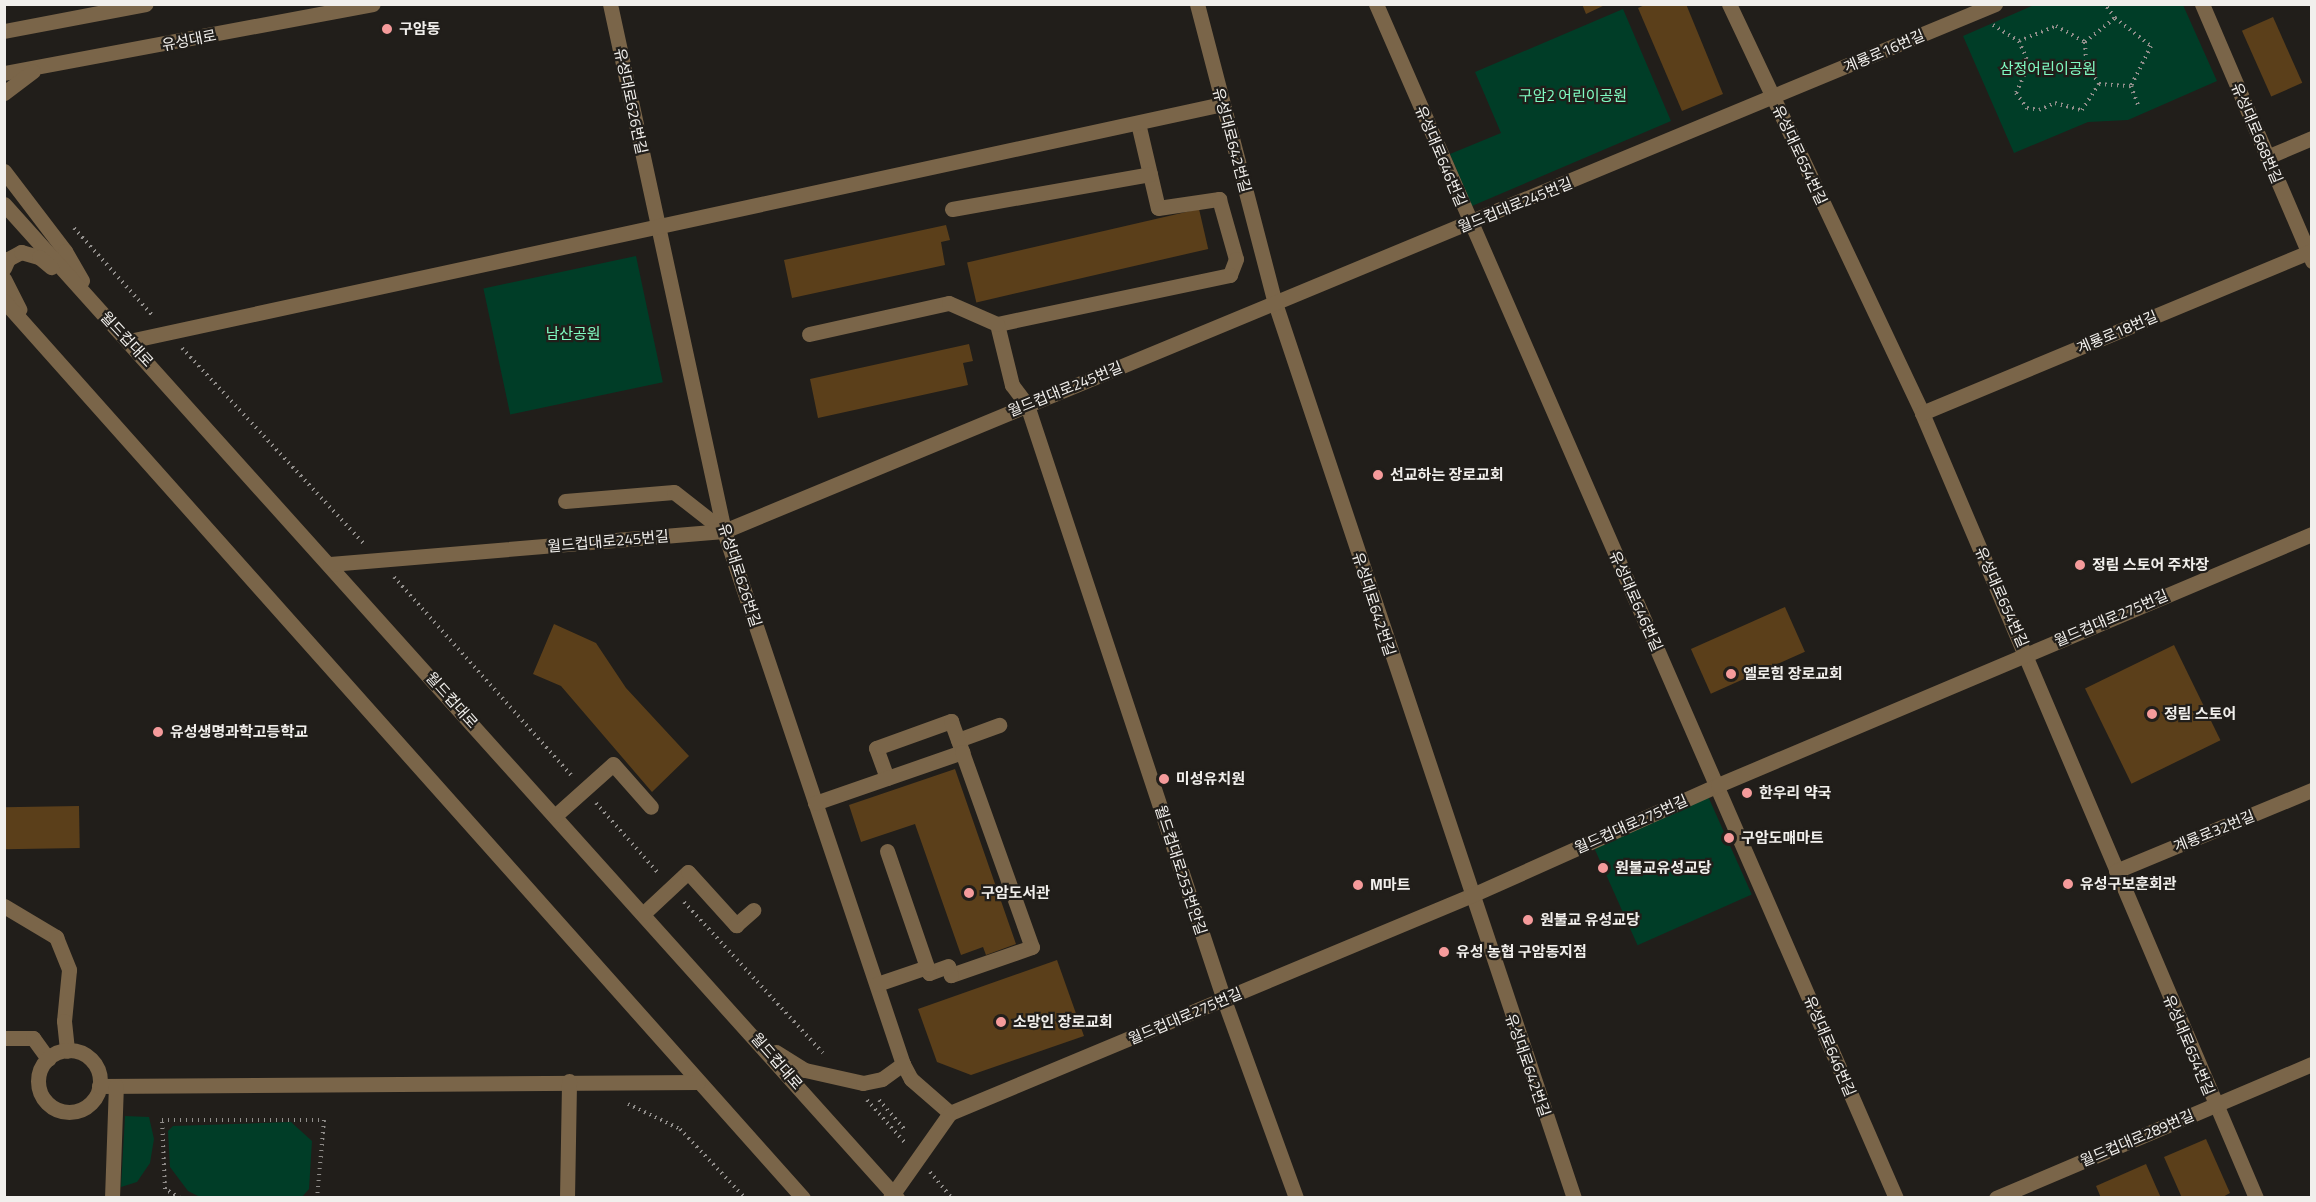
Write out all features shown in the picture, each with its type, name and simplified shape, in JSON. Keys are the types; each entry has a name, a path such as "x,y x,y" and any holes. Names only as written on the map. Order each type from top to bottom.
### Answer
{"street":[{"path":"4,31 145,4"},
{"name":"유성대로","path":"4,73 36,69 373,4"},
{"name":"유성대로626번길","path":"610,4 724,531 903,1064 911,1079 950,1113"},
{"name":"유성대로642번길","path":"1197,4 1275,303 1470,896 1574,1197"},
{"name":"유성대로646번길","path":"1376,4 1896,1197"},
{"name":"유성대로654번길","path":"1730,4 1922,413 2027,654 2116,871 2256,1197"},
{"name":"계룡로16번길","path":"1773,98 1995,4"},
{"name":"유성대로668번길","path":"2202,4 2310,255"},
{"path":"4,93 36,69"},
{"name":"월드컵대로245번길","path":"330,564 724,531 1773,98"},
{"path":"129,341 1222,104"},
{"path":"809,334 949,303 996,324 1230,275 1236,260 1219,199 1158,208 1138,123"},
{"path":"2267,157 2312,138"},
{"path":"4,171 65,251 97,306"},
{"path":"952,209 1150,174"},
{"name":"월드컵대로","path":"4,204 644,912 894,1196"},
{"path":"4,268 8,259 21,252 39,257 97,306"},
{"name":"계룡로18번길","path":"1922,413 2310,255"},
{"path":"4,279 34,335"},
{"path":"4,302 802,1197"},
{"path":"4,307 34,335"},
{"name":"월드컵대로253번안길","path":"996,324 1012,385 1027,405 1224,1000 1296,1197"},
{"path":"565,501 674,492 724,531"},
{"name":"월드컵대로275번길","path":"950,1113 1470,896 1718,785 2312,534"},
{"path":"887,778 876,748 951,721 1032,947 951,975 948,966 929,973 887,851"},
{"path":"815,803 887,778 960,746 999,725"},
{"path":"556,815 613,764 651,807"},
{"name":"계룡로32번길","path":"2116,871 2312,790"},
{"path":"644,912 688,872 736,926 753,910"},
{"path":"4,906 56,937 69,970 63,1021 67,1051"},
{"path":"877,984 927,967"},
{"path":"7,1041 33,1038 48,1059"},
{"path":"760,1042 804,1070 849,1081 882,1079 903,1064"},
{"path":"56,1051 67,1051 84,1052 101,1076 93,1103 67,1114 42,1100 37,1072 56,1051"},
{"name":"월드컵대로289번길","path":"1996,1197 2312,1065"},
{"path":"99,1086 568,1081 699,1082"},
{"path":"567,1197 568,1081"},
{"path":"112,1197 116,1086"},
{"path":"894,1196 950,1113"},
{"path":"787,1180 793,1197"}],"path":[{"path":"2105,4 2115,18 2151,46 2131,86 2138,105"},
{"path":"1974,14 2019,41 2029,64 2016,93 2027,108 2039,110 2055,103 2082,110 2099,84"},
{"path":"2085,42 2115,18"},
{"path":"2019,41 2056,26 2085,42"},
{"path":"2085,42 2086,63 2099,84"},
{"path":"2029,64 2041,64 2048,72 2086,63"},
{"path":"2099,84 2131,86"},
{"path":"68,221 154,316"},
{"path":"188,355 364,543"},
{"path":"409,594 549,750"},
{"path":"618,827 657,871"},
{"path":"682,900 826,1057"},
{"path":"862,1094 901,1137"},
{"path":"874,1095 906,1131"},
{"path":"619,1104 630,1104 680,1129 745,1197"},
{"path":"180,1197 165,1189 162,1120 324,1120 317,1197"},
{"path":"941,1185 952,1197"}],"green space":[{"name":"삼정어린이공원","path":"2036,4 2183,5 2217,81 2128,120 2088,122 2014,153 1963,36"},
{"name":"구암2 어린이공원","path":"1623,9 1671,121 1472,206 1450,154 1501,133 1475,72"},
{"name":"남산공원","path":"636,256 663,382 510,415 483,288"},
{"path":"1707,794 1752,894 1638,945 1593,845"},
{"path":"125,1116 149,1117 154,1139 150,1163 137,1182 121,1187"},
{"path":"291,1122 312,1141 309,1189 302,1197 200,1197 188,1191 170,1167 168,1131 173,1126"}],"building":[{"path":"1582,4 1607,4 1586,14"},
{"path":"1647,4 1686,4 1723,94 1682,111 1638,8"},
{"path":"2273,17 2302,83 2271,97 2242,31"},
{"path":"1199,209 1208,249 976,302 967,263"},
{"path":"946,225 950,240 941,242 945,265 792,298 784,260"},
{"path":"969,344 973,361 963,363 968,385 818,418 810,379"},
{"name":"엘로힘 장로교회","path":"1785,607 1805,652 1711,694 1691,649"},
{"path":"554,624 596,643 626,688 689,756 652,792 561,686 533,674"},
{"name":"정림 스토어","path":"2174,645 2220,740 2131,784 2085,688"},
{"name":"구암도서관","path":"955,769 1016,944 986,955 983,947 961,955 915,824 861,842 849,805"},
{"path":"79,806 80,848 5,849 4,807"},
{"name":"소망인 장로교회","path":"1057,960 1084,1036 971,1075 937,1062 918,1009"},
{"path":"2206,1139 2230,1193 2221,1198 2182,1198 2164,1157"},
{"path":"2146,1164 2161,1198 2101,1198 2096,1186"}],"place":[{"name":"구암동","path":"387,29"},
{"name":"선교하는 장로교회","path":"1378,475"},
{"name":"정림 스토어 주차장","path":"2080,565"},
{"name":"엘로힘 장로교회","path":"1731,674"},
{"name":"정림 스토어","path":"2152,714"},
{"name":"유성생명과학고등학교","path":"158,732"},
{"name":"미성유치원","path":"1164,779"},
{"name":"한우리 약국","path":"1747,793"},
{"name":"구암도매마트","path":"1729,838"},
{"name":"원불교유성교당","path":"1603,868"},
{"name":"유성구보훈회관","path":"2068,884"},
{"name":"M마트","path":"1358,885"},
{"name":"구암도서관","path":"969,893"},
{"name":"원불교 유성교당","path":"1528,920"},
{"name":"유성 농협 구암동지점","path":"1444,952"},
{"name":"소망인 장로교회","path":"1001,1022"}]}
